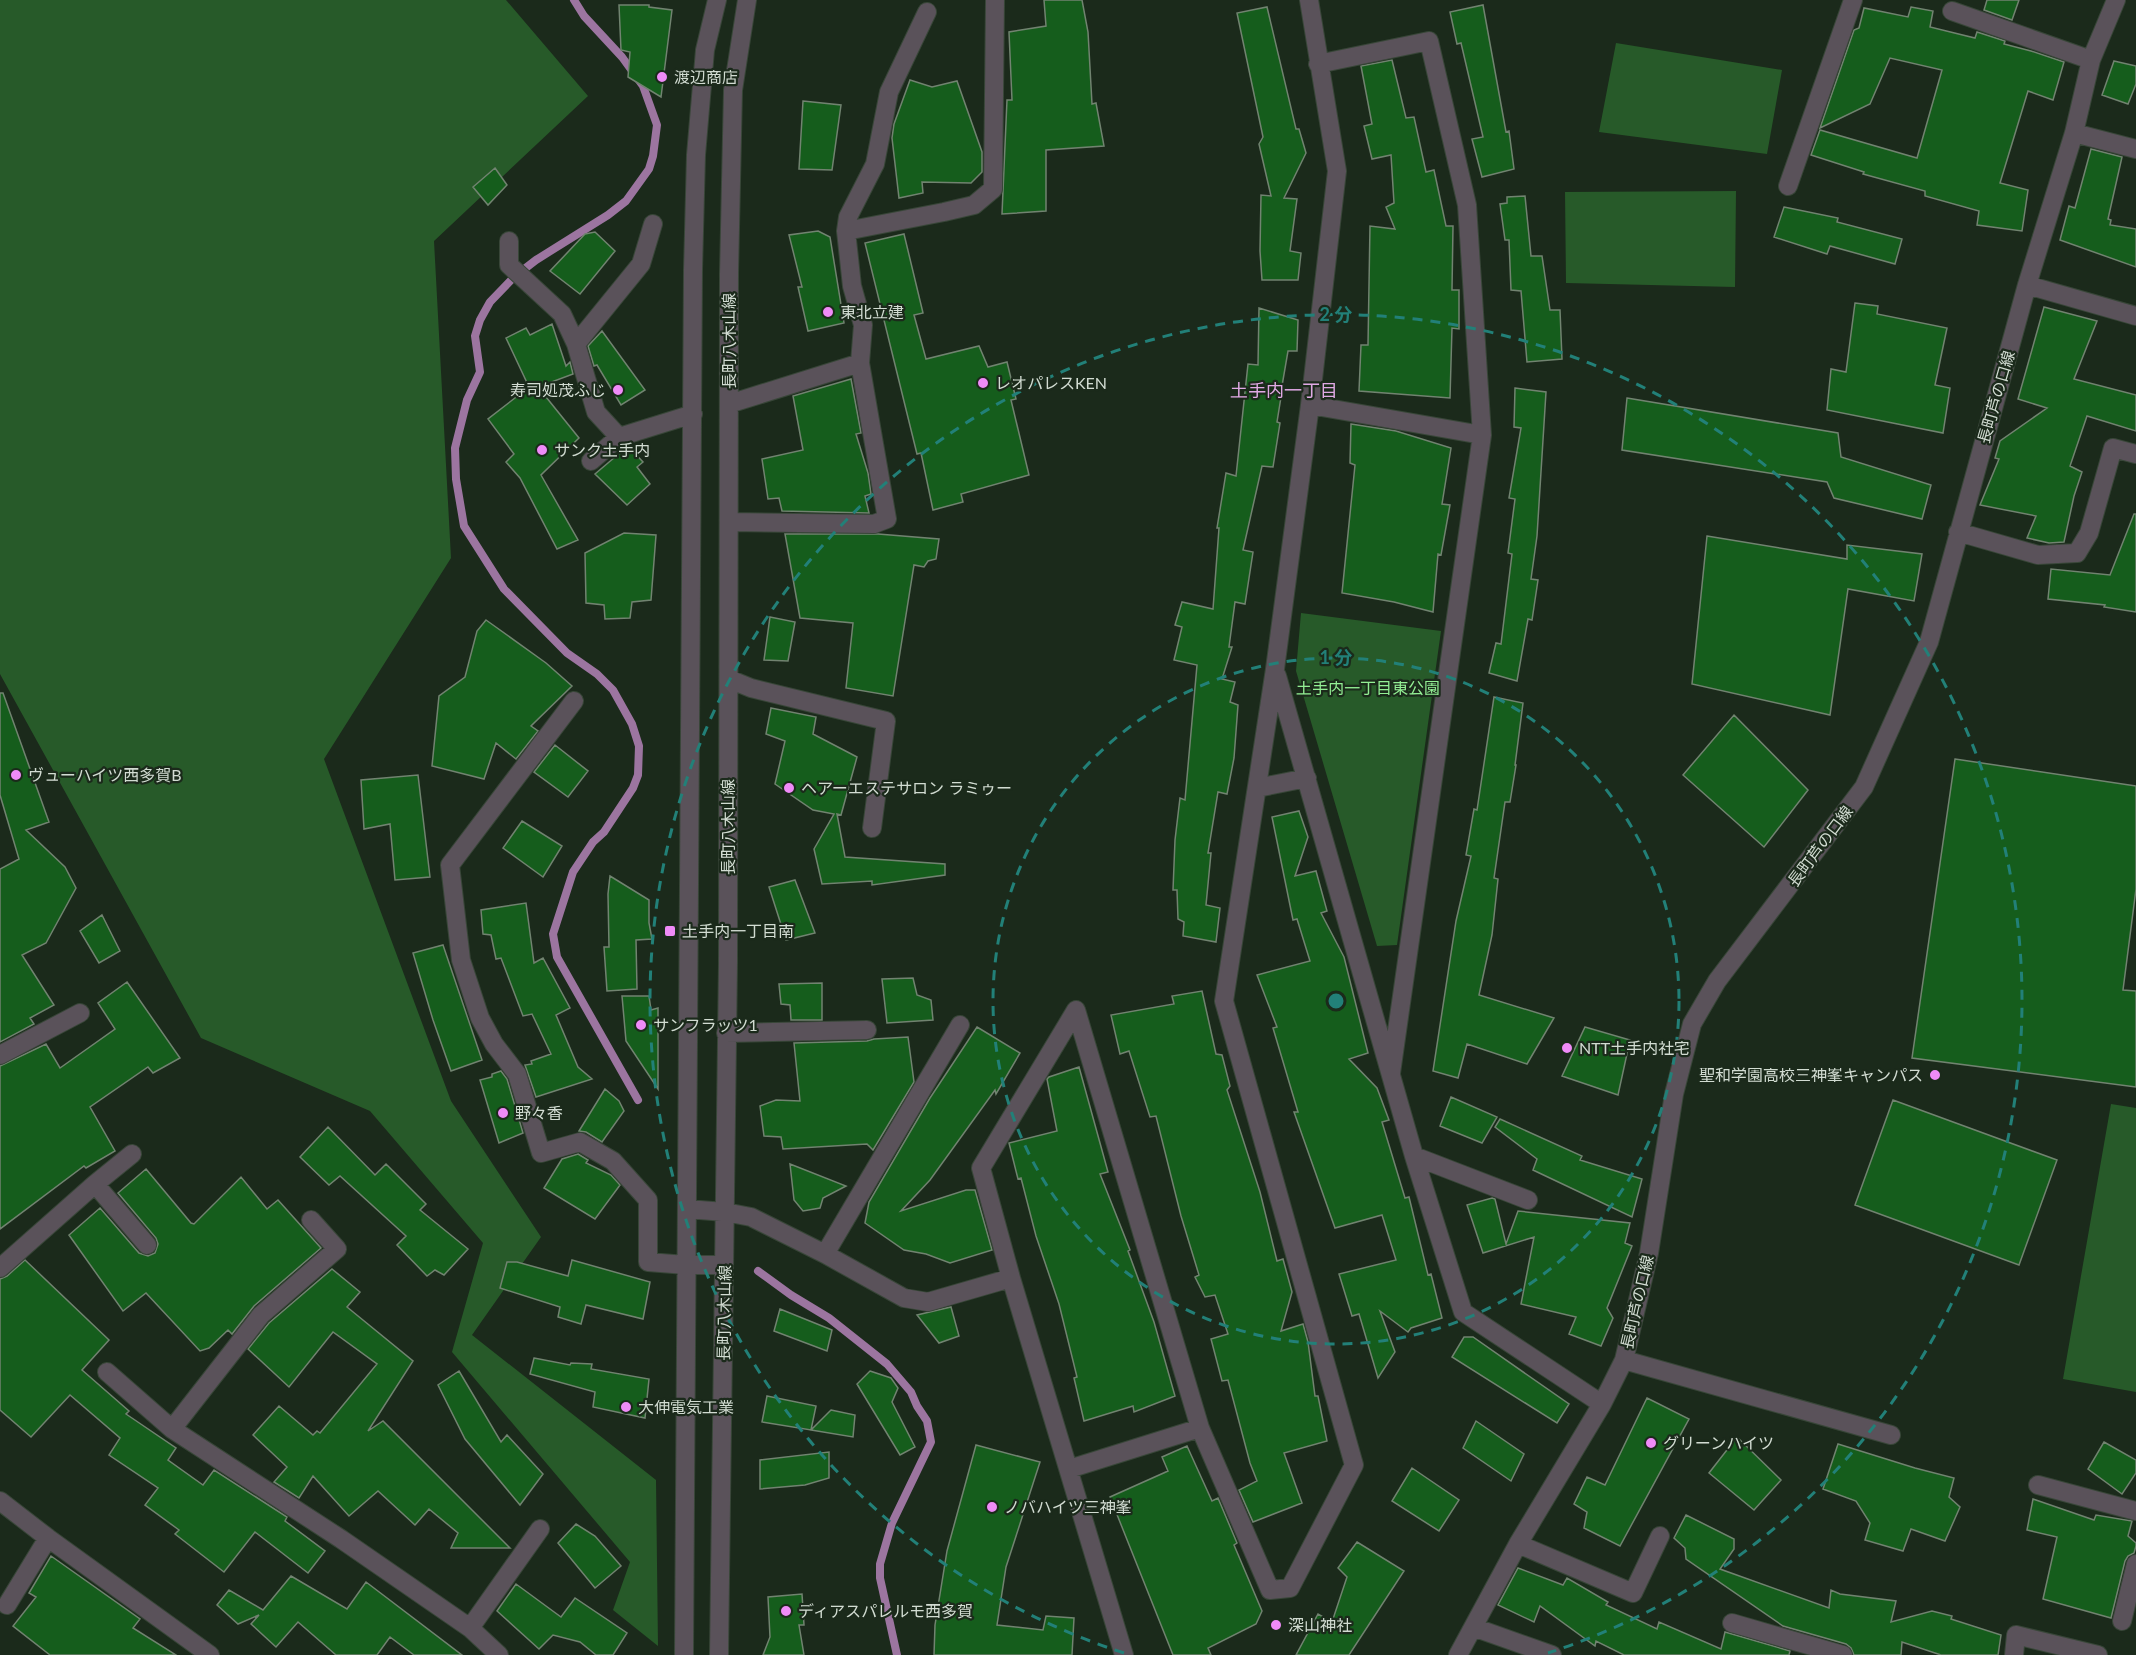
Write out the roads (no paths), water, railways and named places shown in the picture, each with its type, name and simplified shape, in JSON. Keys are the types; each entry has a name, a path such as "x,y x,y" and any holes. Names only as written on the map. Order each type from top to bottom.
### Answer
{"street":[{"path":"684,1655 696,155 705,50 717,0"},
{"name":"長町八木山線","path":"719,1655 728,963 729,274 733,90 747,0"},
{"path":"846,231 974,205 993,189 995,0"},
{"path":"1124,1655 1011,1278 981,1168 1076,1010 1200,1428 1270,1590 1290,1588 1354,1465 1224,1001 1275,669 1310,405 1337,171 1309,0"},
{"path":"1788,186 1853,0"},
{"name":"長町芦の口線","path":"1458,1655 1518,1544 1602,1404 1624,1360 1649,1253 1674,1094 1692,1024 1717,981 1864,787 1929,642 2027,285 2074,133 2091,60 2116,0"},
{"path":"1952,11 2091,60"},
{"path":"729,522 874,524 887,519 860,363 863,325 852,286 846,231 848,217 875,164 889,92 927,12"},
{"path":"1318,64 1429,41 1467,205 1482,435 1391,1073"},
{"path":"2074,133 2136,149"},
{"path":"576,344 641,264 653,224"},
{"path":"509,241 509,265 562,314 576,344 596,412 620,437"},
{"path":"2027,285 2136,316"},
{"path":"729,404 860,363"},
{"path":"1310,405 1482,435"},
{"path":"591,461 620,437 693,414"},
{"path":"1958,532 2038,555 2077,553 2090,533 2113,448 2136,454"},
{"path":"1275,669 1414,1156 1462,1312 1602,1404"},
{"path":"729,679 751,688 886,721 872,828"},
{"path":"574,701 450,866 461,960 480,1018 494,1044 518,1074 541,1153 580,1142 613,1161 648,1200 648,1262 724,1265"},
{"path":"1257,788 1306,778"},
{"path":"0,1055 81,1013"},
{"path":"825,1254 960,1025"},
{"path":"726,1034 867,1030"},
{"path":"0,1268 132,1154"},
{"path":"1414,1156 1528,1200"},
{"path":"95,1184 147,1245"},
{"path":"687,1209 751,1216 904,1298 928,1302 1011,1278"},
{"path":"172,1429 261,1315 337,1249 311,1220"},
{"path":"1624,1360 1891,1435"},
{"path":"107,1372 172,1429 340,1539 470,1628 499,1655"},
{"path":"1069,1469 1200,1428"},
{"path":"2038,1485 2136,1511"},
{"path":"0,1501 210,1655"},
{"path":"470,1628 540,1529"},
{"path":"1518,1544 1633,1593 1659,1536"},
{"path":"7,1605 48,1538"},
{"path":"2122,1621 2136,1564"},
{"path":"1732,1623 1843,1655"},
{"path":"1473,1626 1552,1655"},
{"path":"2014,1655 2016,1635 2098,1655"}],"waterway":[{"path":"574,0 584,16 622,57 643,86 657,125 653,156 649,169 626,201 608,215 536,260 514,277 490,302 480,320 475,336 480,372 467,400 455,448 456,479 464,526 504,589 567,653 597,674 613,690 632,724 639,746 638,775 633,788 604,832 593,842 573,872 553,934 557,957 638,1100"},
{"path":"758,1271 829,1318 887,1364 911,1392 927,1421 931,1442 892,1523 880,1564 880,1578 897,1655"}],"place":[{"name":"渡辺商店","path":"662,77"},
{"name":"東北立建","path":"828,312"},
{"name":"レオパレスKEN","path":"983,383"},
{"name":"寿司処茂ふじ","path":"618,390"},
{"name":"サンク土手内","path":"542,450"},
{"name":"ヴューハイツ西多賀B","path":"16,775"},
{"name":"ヘアーエステサロン ラミゥー","path":"789,788"},
{"name":"土手内一丁目南","path":"670,931"},
{"name":"サンフラッツ1","path":"641,1025"},
{"name":"NTT土手内社宅","path":"1567,1048"},
{"name":"聖和学園高校三神峯キャンパス","path":"1935,1075"},
{"name":"野々香","path":"503,1113"},
{"name":"大伸電気工業","path":"626,1407"},
{"name":"グリーンハイツ","path":"1651,1443"},
{"name":"ノバハイツ三神峯","path":"992,1507"},
{"name":"ディアスパレルモ西多賀","path":"786,1611"},
{"name":"深山神社","path":"1276,1625"}],"district":[{"name":"土手内一丁目","path":"1284,391"}],"park label":[{"name":"土手内一丁目東公園","path":"1368,688"}]}
